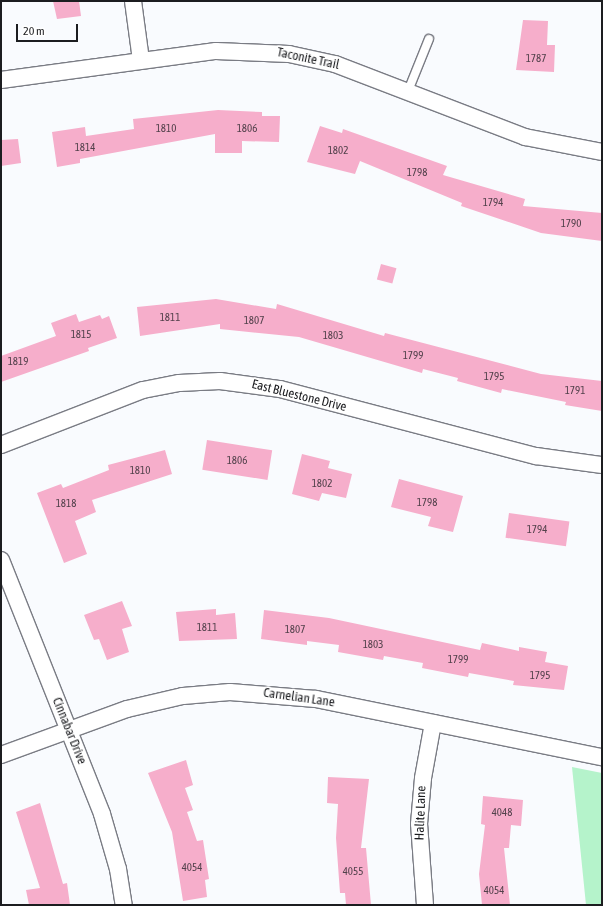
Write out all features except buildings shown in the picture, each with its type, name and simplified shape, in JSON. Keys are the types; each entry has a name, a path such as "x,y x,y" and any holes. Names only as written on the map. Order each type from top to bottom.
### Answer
{"street":[{"path":"133,1 141,60"},
{"name":"Taconite Trail","path":"1,80 216,51 276,52 335,64 525,137 602,152"},
{"name":"East Bluestone Drive","path":"1,445 143,390 179,383 220,381 280,389 536,456 602,465"},
{"name":"Cinnabar Drive","path":"1,560 110,839 124,905"},
{"name":"Carnelian Lane","path":"1,755 68,730 158,700 230,692 316,700 602,757"},
{"name":"Halite Lane","path":"425,905 419,824 422,778 433,723"}],"lane":[{"path":"408,91 429,39"}],"green space":[{"path":"572,767 602,773 602,905 586,905"}]}
